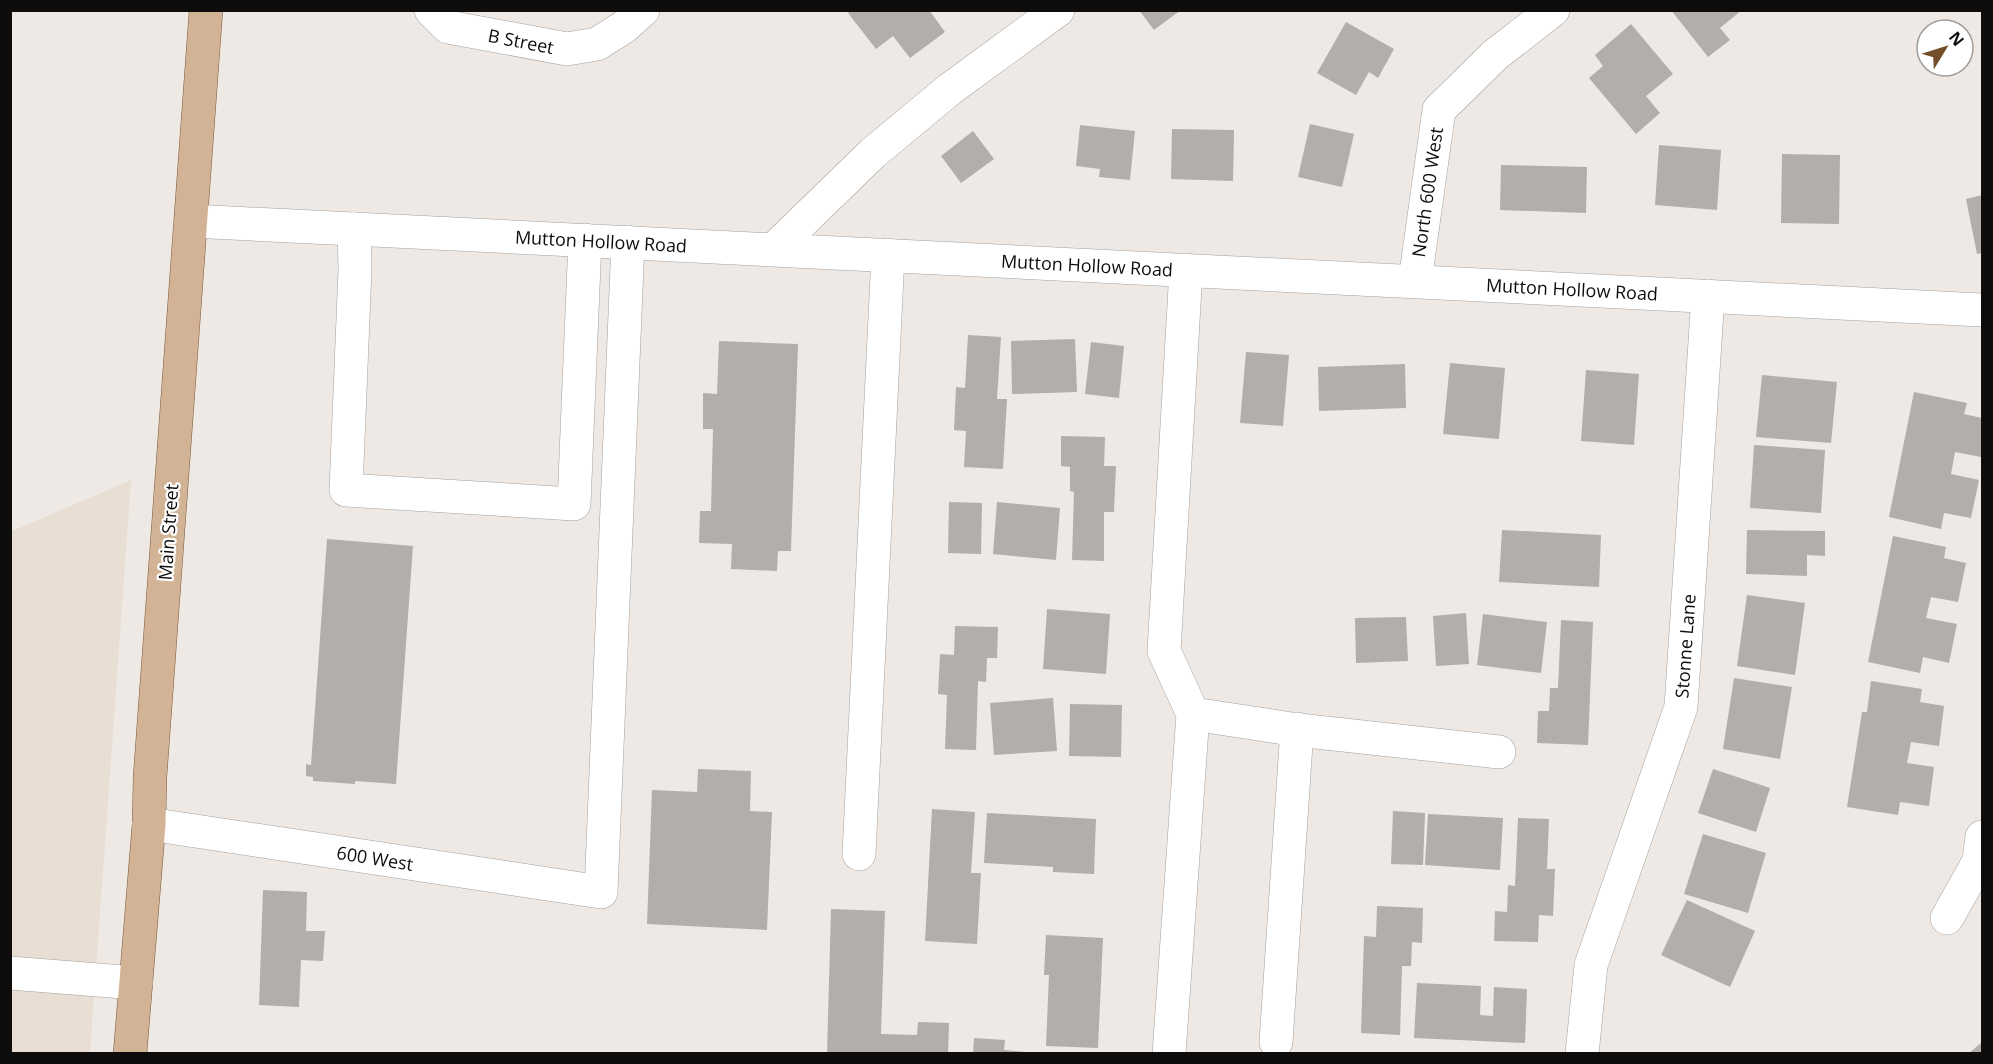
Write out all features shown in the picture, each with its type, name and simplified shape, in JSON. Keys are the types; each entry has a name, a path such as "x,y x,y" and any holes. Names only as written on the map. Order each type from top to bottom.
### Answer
{"main road":[{"name":"Main Street","path":"130,1053 149,824 150,777 206,10"}],"street":[{"name":"B Street","path":"431,10 448,27 567,49 597,44 624,27 643,10"},
{"path":"774,249 873,153 950,88 1058,10"},
{"name":"North 600 West","path":"1414,281 1439,110 1495,55 1553,10"},
{"name":"Mutton Hollow Road","path":"190,221 1983,310"},
{"path":"354,229 355,270 346,490 574,504 585,240"},
{"name":"600 West","path":"149,824 601,892 628,242"},
{"path":"859,854 888,255"},
{"path":"1169,1053 1193,714 1164,651 1186,270"},
{"name":"Stonne Lane","path":"1582,1053 1592,965 1681,707 1708,296"},
{"path":"1193,714 1298,729 1500,752"},
{"path":"1276,1042 1298,729"},
{"path":"1947,918 1979,861 1983,837"},
{"path":"10,973 136,983"}],"shaded area":[{"path":"131,480 90,1053 11,1053 10,532"}],"building":[{"path":"851,10 929,10 945,32 910,58 893,36 876,49 848,13"},
{"path":"1139,10 1181,10 1154,30"},
{"path":"1671,10 1742,10 1720,28 1730,40 1708,57"},
{"path":"1346,22 1394,49 1378,78 1369,72 1356,95 1317,73"},
{"path":"1631,24 1673,74 1646,96 1660,113 1636,134 1589,78 1603,66 1595,55"},
{"path":"1310,124 1354,134 1342,187 1298,177"},
{"path":"1080,125 1135,131 1130,180 1099,177 1100,169 1076,166"},
{"path":"1172,129 1234,130 1233,181 1171,179"},
{"path":"973,131 994,159 961,183 941,156"},
{"path":"1659,145 1721,150 1717,210 1655,205"},
{"path":"1782,154 1840,155 1839,224 1781,223"},
{"path":"1501,165 1587,167 1586,213 1500,210"},
{"path":"1982,195 1982,253 1977,254 1966,199"},
{"path":"968,335 1001,337 997,399 1007,399 1003,469 964,467 966,431 954,430 956,387 965,388"},
{"path":"1075,339 1077,392 1012,394 1011,341"},
{"path":"719,341 798,344 791,551 778,551 777,571 731,569 732,544 699,543 700,511 711,511 713,429 703,429 703,393 717,394"},
{"path":"1091,342 1124,346 1119,398 1085,394"},
{"path":"1246,352 1289,355 1283,426 1240,423"},
{"path":"1450,363 1505,368 1499,439 1443,434"},
{"path":"1405,364 1406,408 1319,411 1318,367"},
{"path":"1586,370 1639,374 1634,445 1581,441"},
{"path":"1762,375 1837,382 1831,443 1756,437"},
{"path":"1914,392 1967,403 1964,414 1982,418 1981,457 1955,452 1951,474 1979,480 1971,518 1944,513 1941,529 1889,517"},
{"path":"1061,436 1105,437 1104,466 1116,466 1114,512 1104,512 1104,561 1072,560 1074,492 1070,491 1070,467 1061,466"},
{"path":"1754,445 1825,450 1821,513 1750,508"},
{"path":"949,502 982,503 981,554 948,553"},
{"path":"997,502 1060,508 1056,560 993,554"},
{"path":"1502,530 1601,535 1599,587 1499,582"},
{"path":"1747,530 1825,531 1825,556 1807,555 1807,576 1746,574"},
{"path":"1893,536 1946,547 1944,558 1966,563 1958,602 1931,597 1926,618 1957,624 1949,663 1923,657 1920,673 1868,662"},
{"path":"327,539 413,546 396,784 313,781 313,777 306,776 306,764 311,765"},
{"path":"1747,595 1805,603 1795,675 1737,666"},
{"path":"1047,609 1110,614 1106,674 1043,669"},
{"path":"1466,613 1469,664 1436,666 1433,616"},
{"path":"1483,614 1547,622 1541,673 1477,665"},
{"path":"1406,617 1408,661 1356,663 1355,618"},
{"path":"1561,620 1593,622 1588,745 1537,743 1538,711 1549,711 1550,688 1558,688"},
{"path":"955,626 998,627 997,658 987,658 986,682 978,681 976,750 945,749 947,695 938,694 940,654 954,655"},
{"path":"1734,678 1792,687 1780,759 1723,749"},
{"path":"1871,681 1922,689 1920,702 1944,706 1939,746 1911,742 1907,763 1934,767 1929,806 1900,802 1898,815 1847,807 1862,712 1867,712"},
{"path":"1053,698 1057,751 994,755 990,703"},
{"path":"1070,704 1122,705 1121,757 1069,756"},
{"path":"698,769 751,771 750,811 772,812 767,930 647,924 652,790 697,792"},
{"path":"1713,769 1770,788 1756,832 1698,813"},
{"path":"932,809 975,812 971,873 981,873 977,944 925,941"},
{"path":"1393,811 1425,813 1423,865 1391,864"},
{"path":"987,813 1096,819 1094,874 1053,872 1053,867 984,863"},
{"path":"1428,814 1503,818 1500,870 1425,865"},
{"path":"1518,818 1549,819 1547,869 1555,869 1553,916 1539,915 1538,942 1494,941 1495,911 1507,912 1508,885 1515,886"},
{"path":"1703,834 1766,853 1748,913 1684,894"},
{"path":"263,890 307,892 306,931 325,931 323,961 301,960 299,1007 259,1005"},
{"path":"1687,900 1755,931 1730,987 1661,955"},
{"path":"1377,906 1423,908 1422,943 1412,942 1411,966 1402,966 1400,1035 1361,1033 1364,936 1376,937"},
{"path":"831,909 885,911 881,1034 917,1035 918,1022 949,1023 948,1054 827,1054"},
{"path":"1046,935 1103,938 1098,1048 1046,1046 1049,975 1044,975"},
{"path":"1417,983 1481,986 1480,1015 1493,1016 1494,987 1527,989 1525,1043 1414,1038"},
{"path":"974,1038 1005,1040 1004,1050 1026,1052 1026,1054 973,1054"},
{"path":"1982,1042 1982,1054 1968,1054"}]}
